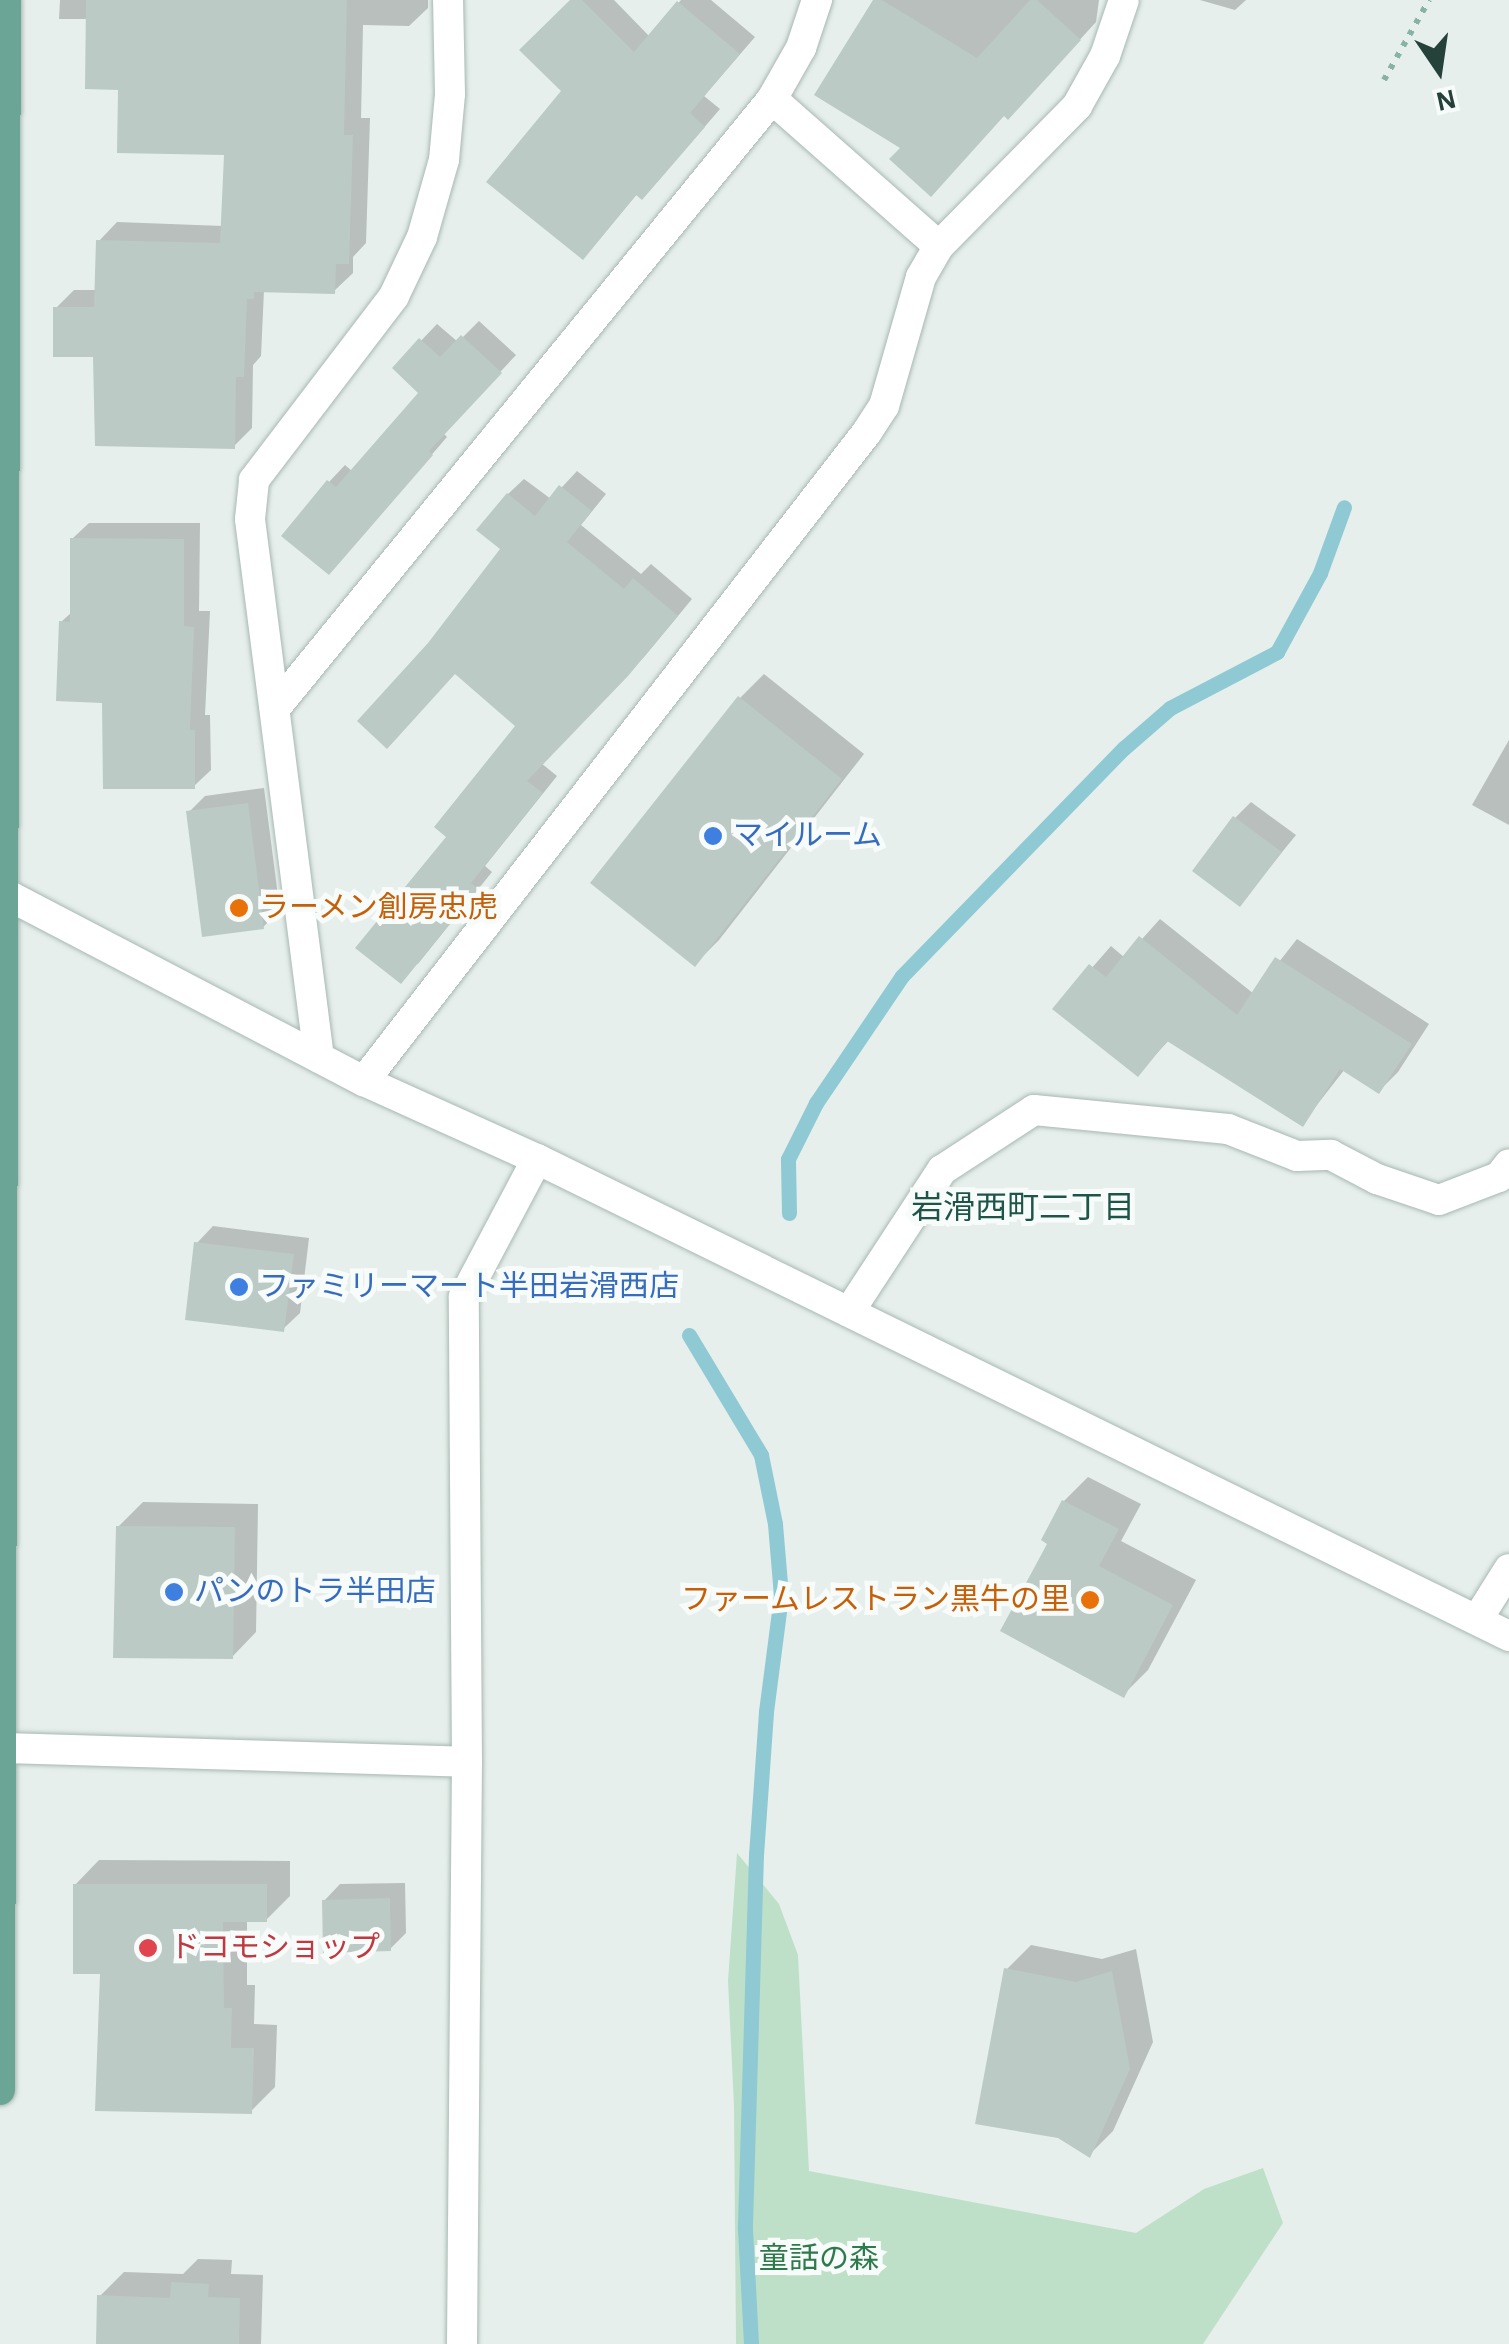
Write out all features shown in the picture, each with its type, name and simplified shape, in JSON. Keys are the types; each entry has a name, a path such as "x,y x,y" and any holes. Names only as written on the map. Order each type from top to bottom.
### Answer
{"main road":[{"path":"0,2090 4,1748 6,0"}],"street":[{"path":"320,1058 250,518 254,480 394,296 422,237 444,160 450,94 448,0"},
{"path":"277,706 772,99 802,48 817,0"},
{"path":"364,1081 868,432 884,406 921,278 939,246 1078,106 1105,56 1124,0"},
{"path":"772,99 939,246"},
{"path":"2,892 364,1081 537,1159 1509,1636"},
{"path":"850,1312 942,1170 1034,1110 1228,1129 1297,1156 1331,1155 1377,1179 1439,1200 1499,1177 1509,1164"},
{"path":"462,2344 467,1762 464,1297 537,1159"},
{"path":"1476,1620 1509,1569"},
{"path":"4,1748 467,1762"}],"path":[{"path":"1384,80 1428,0"}],"green space":[{"name":"童話の森","path":"737,1853 779,1904 798,1955 809,2171 1136,2233 1204,2189 1263,2168 1283,2223 1203,2344 736,2344 734,2106 728,1981"}],"building":[{"path":"86,0 347,0 344,135 353,135 349,264 336,264 335,294 254,292 254,299 247,299 244,377 236,377 235,449 95,446 93,357 53,357 53,307 94,307 96,240 220,243 224,155 117,153 118,90 85,89"},
{"path":"570,0 582,0 634,52 677,1 740,54 690,113 705,127 642,200 636,195 583,260 486,182 561,91 519,50"},
{"path":"873,0 882,0 977,58 1030,0 1037,0 1081,40 1008,120 1004,116 931,197 889,159 900,148 814,95"},
{"path":"461,335 502,373 429,451 433,455 329,575 281,536 327,480 336,487 418,393 392,368 419,338 440,357"},
{"path":"559,485 592,511 567,542 624,589 633,578 678,616 628,676 527,781 543,793 471,883 478,889 401,984 355,948 446,837 434,827 515,726 455,674 387,749 357,721 428,643 500,549 476,530 507,493 535,516"},
{"path":"70,538 184,539 184,626 194,627 190,730 195,730 195,789 103,789 102,703 56,701 59,621 70,622"},
{"name":"マイルーム","path":"738,696 842,779 695,967 590,883"},
{"path":"248,803 264,929 202,937 186,811"},
{"path":"1233,816 1282,852 1240,907 1192,871"},
{"path":"1139,936 1237,1015 1275,957 1412,1044 1379,1094 1340,1069 1303,1127 1167,1041 1138,1077 1052,1009 1089,964 1106,977"},
{"name":"ファミリーマート半田岩滑西店","path":"194,1242 294,1254 284,1332 185,1320"},
{"name":"ファームレストラン黒牛の里","path":"1062,1500 1119,1529 1099,1566 1173,1605 1124,1698 1000,1631 1047,1544 1041,1540"},
{"name":"パンのトラ半田店","path":"116,1526 235,1527 233,1659 113,1658"},
{"path":"73,1884 267,1884 267,1922 223,1922 224,2008 232,2008 231,2048 254,2048 252,2114 95,2111 100,1974 73,1974"},
{"path":"390,1898 391,1951 323,1953 322,1900"},
{"path":"1004,1968 1076,1982 1112,1971 1130,2069 1090,2158 1058,2138 975,2124"},
{"path":"171,2282 209,2284 208,2297 240,2298 239,2344 96,2344 97,2295 170,2298"}],"waterway":[{"path":"789,1213 788,1159 816,1103 902,976 1124,748 1170,708 1277,652 1320,573 1344,507"},
{"path":"689,1335 761,1455 775,1524 781,1596 766,1712 756,1854 745,2229 751,2344"}],"place":[{"name":"マイルーム","path":"713,836"},
{"name":"ラーメン創房忠虎","path":"239,908"},
{"name":"ファミリーマート半田岩滑西店","path":"239,1287"},
{"name":"パンのトラ半田店","path":"174,1592"},
{"name":"ファームレストラン黒牛の里","path":"1090,1600"},
{"name":"ドコモショップ","path":"148,1948"}],"district":[{"name":"岩滑西町二丁目","path":"1023,1208"}]}
